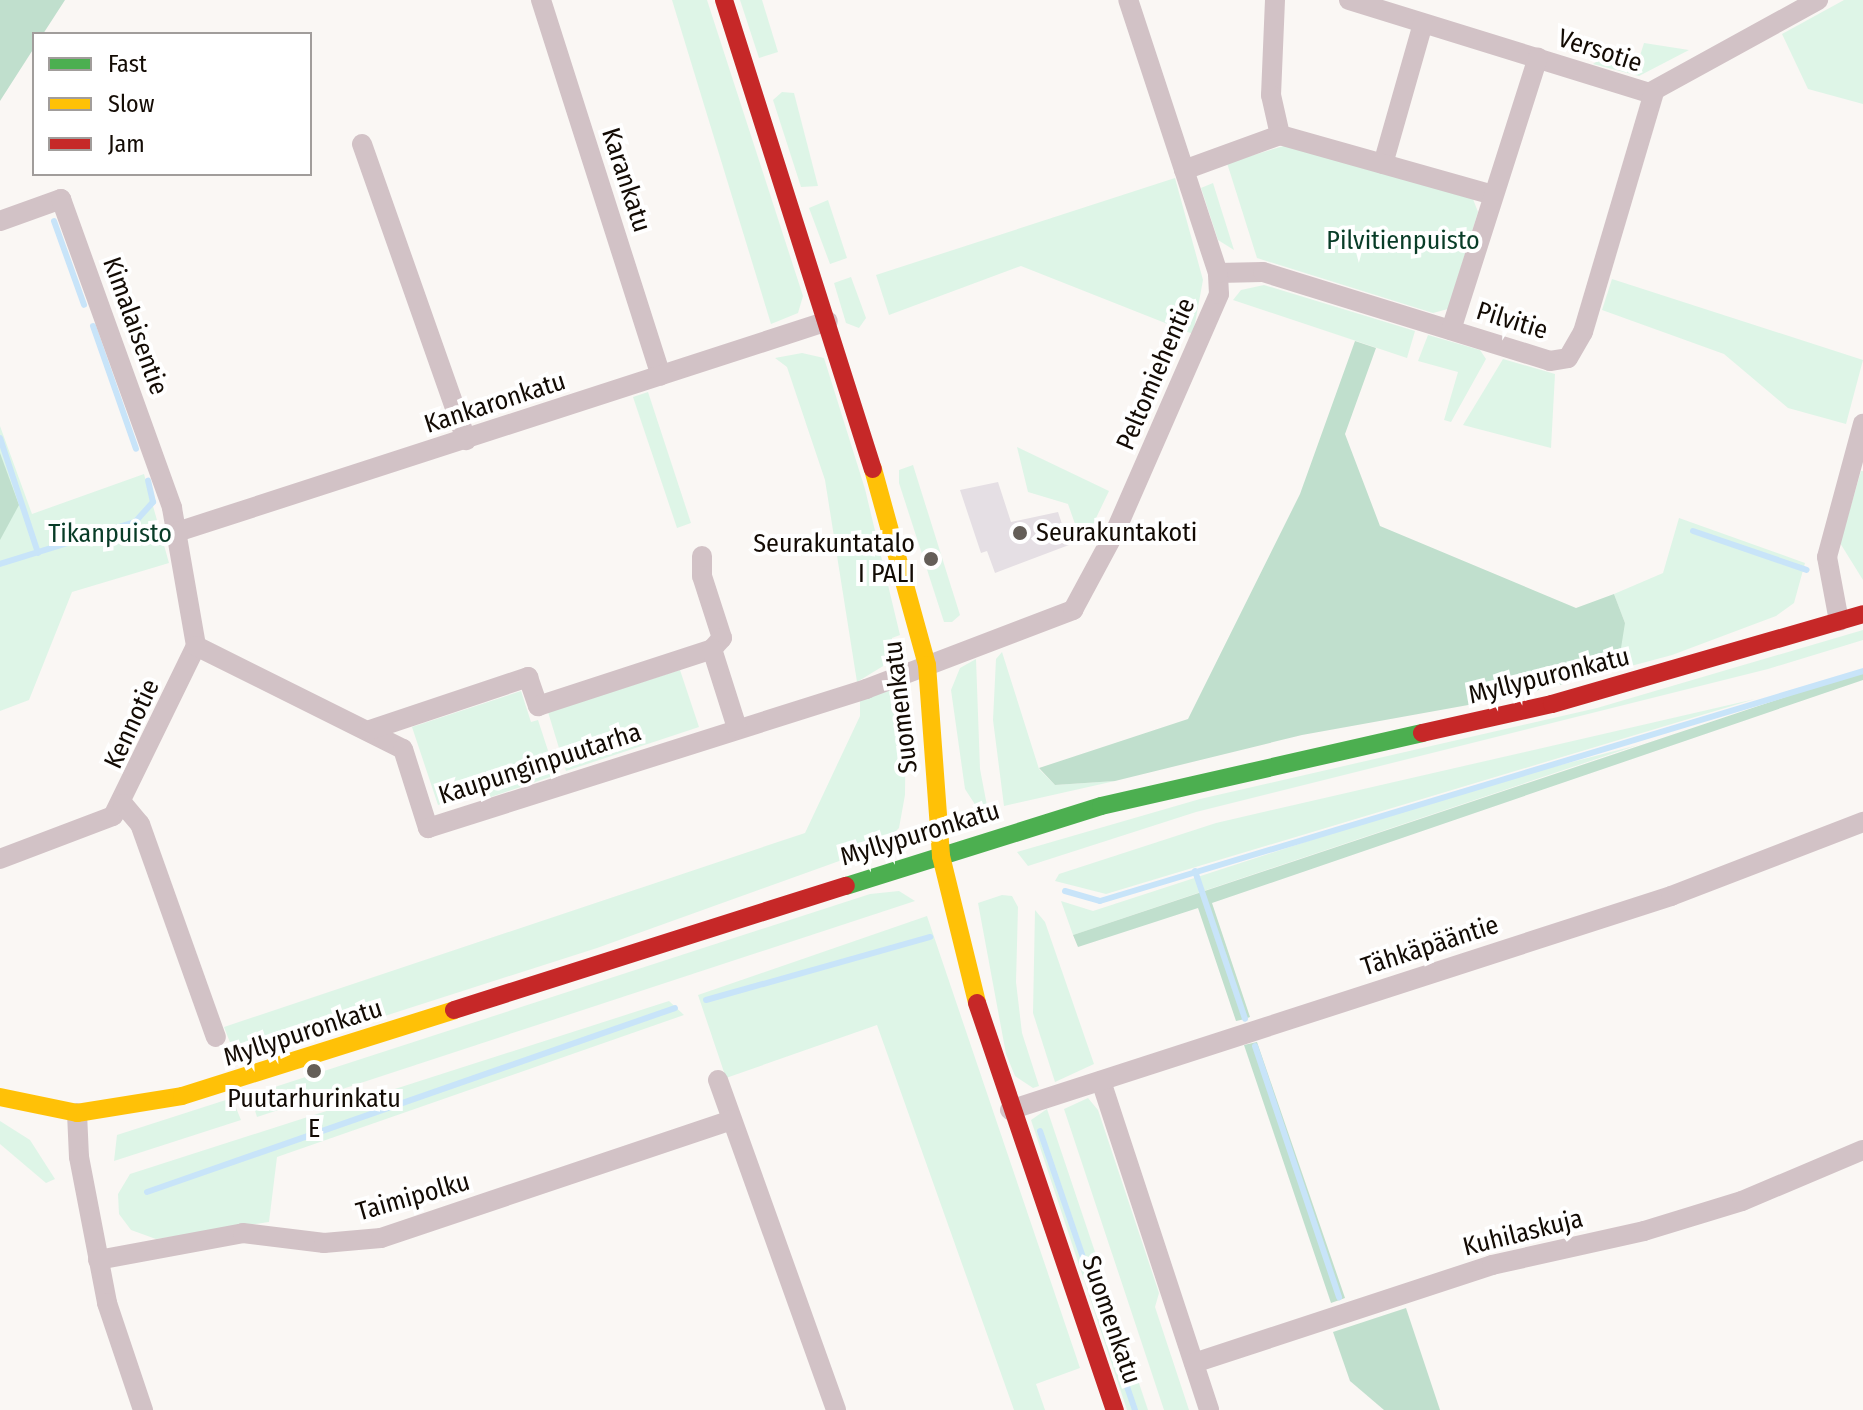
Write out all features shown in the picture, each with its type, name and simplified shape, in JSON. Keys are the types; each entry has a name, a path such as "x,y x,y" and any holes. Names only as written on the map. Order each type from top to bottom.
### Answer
{"street":[{"name":"Karankatu","path":"541,0 661,375"},
{"name":"Suomenkatu","path":"724,0 828,321 927,665 941,856 1010,1110 1115,1410"},
{"name":"Peltomiehentie","path":"927,665 1066,615 1082,601 1213,314 1218,273 1128,0"},
{"path":"1275,0 1271,95 1280,135"},
{"name":"Versotie","path":"1349,0 1654,93 1818,0"},
{"path":"1383,164 1423,24"},
{"path":"1451,330 1538,58"},
{"name":"Pilvitie","path":"1218,273 1263,272 1550,361 1571,356 1654,93"},
{"path":"1184,170 1280,135 1493,195"},
{"path":"362,144 466,440"},
{"name":"Kimalaisentie","path":"0,221 61,199 177,532"},
{"name":"Kankaronkatu","path":"177,532 828,321"},
{"path":"1839,621 1827,557 1863,424"},
{"path":"177,532 196,646"},
{"path":"370,730 528,677 538,706 712,649 722,638 702,576 702,556"},
{"name":"Myllypuronkatu","path":"0,1097 77,1113 141,1107 234,1083 941,856 1189,783 1603,691 1863,614"},
{"name":"Kaupunginpuutarha","path":"196,646 403,749 428,828 927,665"},
{"name":"Kennotie","path":"0,859 103,821 123,804 196,646"},
{"path":"712,649 737,728"},
{"path":"123,804 140,824 216,1037"},
{"name":"Tähkäpääntie","path":"1010,1110 1671,896 1863,822"},
{"path":"718,1080 836,1410"},
{"path":"1101,1081 1209,1410"},
{"path":"77,1113 79,1157 98,1260 143,1410"},
{"name":"Taimipolku","path":"98,1260 243,1233 324,1243 381,1238 732,1120"},
{"name":"Kuhilaskuja","path":"1194,1363 1492,1265 1644,1231 1742,1201 1863,1150"}],"green space":[{"path":"0,0 65,0 44,32 32,32 32,51 0,101"},
{"path":"672,0 707,0 803,296 798,313 771,324"},
{"path":"740,0 762,0 778,52 759,58"},
{"path":"1844,0 1863,0 1863,104 1808,89 1782,34"},
{"path":"1644,43 1689,50 1639,76 1593,64 1605,56 1637,65"},
{"path":"782,92 794,93 818,186 801,187 773,100"},
{"name":"Pilvitienpuisto","path":"1287,145 1473,199 1478,212 1448,309 1433,313 1257,258 1227,163"},
{"path":"1175,178 1203,280 1193,334 1021,266 889,315 876,275"},
{"path":"1213,183 1234,250 1218,240 1201,188"},
{"path":"828,200 847,258 830,264 809,208"},
{"path":"851,277 866,318 859,328 846,323 834,283"},
{"path":"1612,279 1863,360 1846,424 1788,408 1724,354 1602,310"},
{"path":"1264,285 1415,331 1407,358 1233,300 1241,290"},
{"path":"1428,335 1480,350 1486,359 1451,422 1444,420 1458,372 1418,361"},
{"path":"1355,341 1376,348 1345,434 1380,526 1576,608 1614,594 1625,623 1621,648 1578,659 1571,670 1575,681 1507,698 1302,735 1115,781 1055,785 1039,768 1188,719 1300,494"},
{"path":"802,353 824,358 865,489 900,635 892,638 893,660 857,682 825,480 787,367 775,358"},
{"path":"1503,359 1555,374 1551,448 1463,425"},
{"path":"648,392 691,523 677,528 633,397"},
{"name":"Tikanpuisto","path":"0,426 32,514 144,474 169,563 72,592 29,700 0,711"},
{"path":"1017,447 1109,491 1086,539 1081,541 1068,504 1028,492"},
{"path":"0,453 19,505 0,540"},
{"path":"913,465 960,615 952,622 944,622 899,483 899,470"},
{"path":"1863,471 1863,580 1840,543"},
{"path":"1679,518 1805,563 1794,603 1776,616 1672,655 1575,681 1571,670 1578,659 1625,623 1614,594 1663,573"},
{"path":"1863,630 1863,640 1768,669 1196,812 1028,866 1017,852 1200,799 1597,708"},
{"path":"1002,652 1039,769 1055,785 1115,781 1004,806 993,720 996,659"},
{"path":"976,659 980,769 988,811 976,806 965,789 951,690 960,668"},
{"path":"680,670 699,727 566,771 548,712"},
{"path":"1863,671 1863,680 1212,903 1250,1017 1245,1019 1236,1021 1198,908 1078,947 1073,935"},
{"path":"893,687 906,703 905,795 899,828 881,846 597,948 238,1063 224,1027 805,833 860,716 860,697"},
{"path":"521,691 531,722 538,720 556,775 482,800 479,792 438,805 412,727"},
{"path":"1755,699 1106,894 1055,881 1059,874 1216,823"},
{"path":"1638,745 1073,935 1061,901 1093,911 1471,788"},
{"path":"899,891 915,901 257,1117 250,1095 870,894"},
{"path":"1002,895 1012,896 1018,907 1016,982 1022,1033 1039,1086 1033,1088 1015,1076 1006,1054 978,903"},
{"path":"1035,910 1045,922 1094,1064 1055,1082 1033,1013"},
{"path":"927,916 1080,1368 1036,1384 1045,1410 1014,1410 877,1025 726,1078 698,995"},
{"path":"669,1001 684,1015 277,1157 269,1222 156,1239 131,1230 119,1214 118,1194 130,1174"},
{"path":"1257,1042 1345,1298 1331,1303 1244,1045"},
{"path":"232,1098 241,1120 114,1161 117,1135"},
{"path":"1088,1098 1098,1110 1159,1293 1155,1307 1189,1410 1164,1410 1064,1109"},
{"path":"1047,1109 1148,1410 1127,1410 1031,1120"},
{"path":"0,1121 30,1140 55,1179 46,1183 0,1144"},
{"path":"1406,1308 1440,1410 1384,1410 1350,1381 1333,1332"}],"building":[{"name":"Seurakuntakoti","path":"998,482 1011,522 1058,512 1069,545 995,573 987,551 981,553 960,490"}],"waterway":[{"path":"54,221 84,305"},
{"path":"93,326 136,449"},
{"path":"0,438 38,553"},
{"path":"0,564 135,522 153,502 148,481"},
{"path":"1693,531 1807,570"},
{"path":"1065,891 1100,901 1863,671"},
{"path":"1195,871 1245,1019"},
{"path":"706,1000 930,937"},
{"path":"147,1192 675,1008"},
{"path":"1255,1046 1339,1297"},
{"path":"1040,1131 1135,1410"}],"traffic: fast":[{"path":"846,886 1101,806 1422,733"}],"traffic: slow":[{"path":"873,469 927,665 941,856 977,1003"},
{"path":"0,1097 77,1113 182,1096 454,1010"}],"traffic: jam":[{"path":"724,0 873,469"},
{"path":"1422,733 1552,704 1863,614"},
{"path":"454,1010 846,886"},
{"path":"977,1003 1115,1410"}],"place":[{"name":"Seurakuntakoti","path":"1020,533"},
{"name":"Seurakuntatalo I PALI","path":"931,559"},
{"name":"Puutarhurinkatu E","path":"314,1071"}]}
